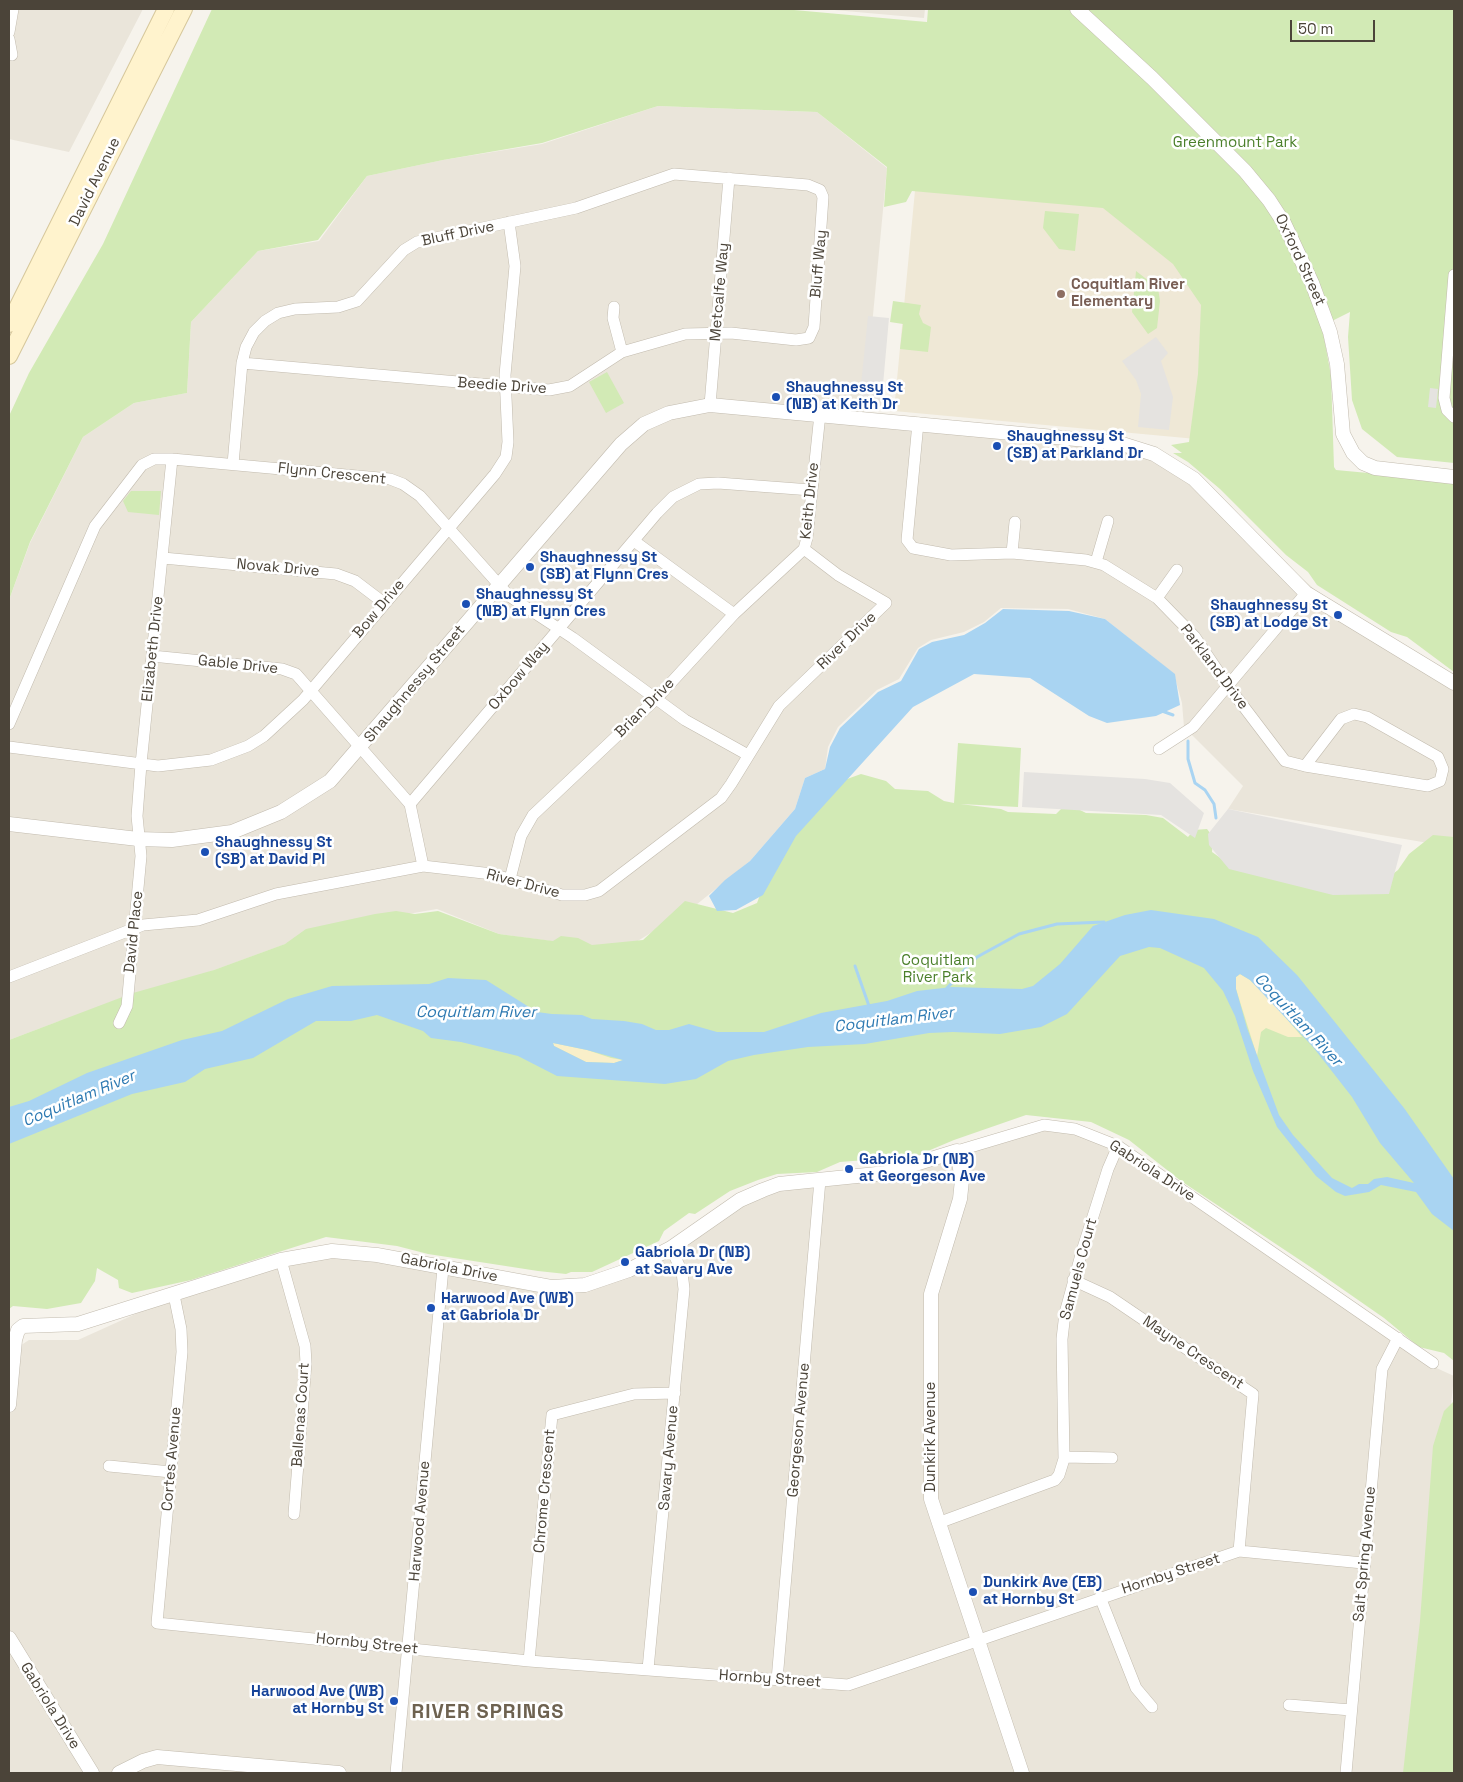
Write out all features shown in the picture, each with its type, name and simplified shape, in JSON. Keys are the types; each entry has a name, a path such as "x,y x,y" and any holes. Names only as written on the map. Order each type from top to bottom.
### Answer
{"main road":[{"name":"David Avenue","path":"9,324 166,9"},
{"name":"David Avenue","path":"9,356 184,9"}],"street":[{"path":"9,32 14,9"},
{"name":"Oxford Street","path":"1076,9 1152,78 1239,165 1269,200 1284,222 1312,283 1330,332 1337,364 1343,434 1353,453 1363,463 1376,468 1454,477"},
{"path":"9,39 12,55"},
{"name":"Bluff Drive","path":"233,464 242,363 246,347 254,332 272,317 295,309 338,307 352,303 364,296 404,250 417,242 576,208 674,174 808,185 820,190"},
{"name":"Metcalfe Way","path":"710,405 729,178"},
{"name":"Bluff Way","path":"809,338 814,327 824,205 820,190"},
{"name":"Bow Drive","path":"9,747 170,766 211,760 248,746 272,730 311,690 495,474 506,457 508,442 505,366 515,266 509,222"},
{"path":"1454,275 1450,370 1444,403 1454,417"},
{"path":"614,307 613,318 622,352"},
{"name":"Beedie Drive","path":"242,363 542,390 564,388 581,380 622,352 685,334 716,333 796,340 809,338"},
{"name":"Shaughnessy Street","path":"9,824 138,839 172,840 232,832 281,812 330,781 621,444 644,424 669,413 710,405 1120,442 1154,454 1194,478 1306,593 1454,683"},
{"name":"Keith Drive","path":"820,414 807,538 804,549 838,575 886,603"},
{"name":"Parkland Drive","path":"918,423 907,540 910,545 920,551 951,555 1012,552 1096,562 1157,598 1195,637 1228,686 1282,758 1305,766 1428,786 1440,781 1443,769 1438,757 1359,714 1350,714 1341,719 1305,766"},
{"name":"Flynn Crescent","path":"9,724 95,526 142,465 154,459 172,459 390,479 411,489 449,528 509,596 657,698 685,720 748,755"},
{"name":"Elizabeth Drive","path":"138,839 141,764 172,459"},
{"name":"Oxbow Way","path":"410,804 673,497 699,484 727,482 811,490"},
{"path":"1096,562 1108,520"},
{"path":"1012,552 1015,522"},
{"path":"634,541 734,614"},
{"name":"Brian Drive","path":"510,879 521,836 533,815 657,698 734,614 804,549"},
{"name":"Novak Drive","path":"163,558 336,574 355,582 384,603"},
{"path":"1157,598 1177,570"},
{"path":"1159,749 1193,727 1306,593"},
{"name":"River Drive","path":"9,977 134,928 158,922 191,922 285,892 423,866 492,874 562,895 586,895 599,891 714,805 726,792 779,706 886,603"},
{"name":"Gable Drive","path":"152,656 282,669 296,674 410,804 423,866"},
{"name":"David Place","path":"119,1023 127,1006 142,856 138,839"},
{"name":"Gabriola Drive","path":"9,1405 15,1340 20,1328 29,1325 59,1326 78,1324 282,1260 324,1252 351,1251 551,1287 570,1287 602,1281 671,1248 749,1195 779,1184 886,1173 1044,1125 1075,1129 1118,1146 1434,1363"},
{"name":"Samuels Court","path":"938,1523 1054,1480 1062,1469 1064,1457 1062,1332 1073,1280 1108,1168 1118,1146"},
{"name":"Dunkirk Avenue","path":"957,1151 962,1180 960,1199 931,1294 930,1490 938,1523 1022,1773"},
{"name":"Georgeson Avenue","path":"777,1680 820,1180"},
{"name":"Savary Avenue","path":"648,1669 684,1289 682,1272 671,1248"},
{"name":"Ballenas Court","path":"282,1260 305,1346 306,1363 294,1514"},
{"name":"Harwood Avenue","path":"396,1773 443,1268"},
{"name":"Mayne Crescent","path":"1073,1280 1110,1297 1253,1394 1239,1551"},
{"name":"Cortes Avenue","path":"157,1623 182,1352 181,1328 174,1295"},
{"name":"Salt Spring Avenue","path":"1346,1773 1382,1368 1398,1338"},
{"name":"Chrome Crescent","path":"529,1661 552,1415 634,1394 675,1393"},
{"path":"1064,1457 1112,1458"},
{"path":"109,1466 171,1472"},
{"name":"Hornby Street","path":"157,1623 624,1670 648,1669 848,1685 978,1642 1100,1597 1239,1551 1364,1563"},
{"path":"1100,1597 1136,1688 1152,1708"},
{"name":"Gabriola Drive","path":"9,1638 92,1773"},
{"path":"1289,1705 1351,1710"},
{"path":"119,1773 142,1761 157,1757 339,1773"}],"shaded area":[{"path":"9,9 143,9 69,152 9,139"},
{"path":"823,9 925,9 924,18"},
{"path":"658,106 817,112 887,168 863,420 1119,443 1193,480 1314,589 1454,685 1454,845 1440,845 1228,809 1243,786 1184,727 1182,703 1174,674 1105,619 1068,609 1001,608 984,622 964,632 931,640 918,648 899,679 877,690 838,727 828,747 825,769 805,778 795,809 750,861 696,905 636,942 586,946 499,934 437,909 332,927 138,998 111,1011 57,1022 9,1040 9,600 30,543 83,437 134,403 187,393 191,322 258,251 319,241 367,176 443,160 542,144"},
{"name":"Coquitlam River Elementary","path":"918,159 1043,166 1212,281 1207,440 894,411"},
{"path":"868,316 889,318 881,407 859,405"},
{"path":"1156,337 1168,353 1161,361 1173,397 1169,430 1138,427 1141,394 1136,380 1122,361"},
{"path":"1430,388 1438,389 1436,408 1428,407"},
{"path":"1024,772 1145,779 1170,783 1204,813 1195,838 1161,815 1022,807"},
{"path":"1228,809 1402,845 1389,894 1333,895 1229,869 1209,845 1208,834"},
{"path":"1047,1129 1082,1132 1121,1150 1432,1366 1454,1376 1413,1773 349,1773 150,1756 113,1773 9,1773 9,1353 29,1340 78,1340 151,1307 307,1254 337,1253 558,1294 627,1273 754,1196 783,1185 882,1176"},
{"path":"149,1757 279,1773 115,1773"}],"green space":[{"name":"Greenmount Park","path":"212,9 783,9 927,22 928,9 1454,9 1454,463 1397,457 1362,429 1352,400 1348,337 1350,312 1322,326 1331,376 1334,467 1336,470 1454,481 1454,672 1407,637 1391,632 1317,585 1308,572 1286,555 1220,489 1188,462 1173,453 1182,453 1171,445 1189,442 1198,374 1201,305 1173,264 1103,208 912,191 906,202 884,207 887,167 817,112 658,106 542,143 443,160 367,176 318,240 258,251 191,322 187,393 134,403 83,437 30,542 9,600 9,416 29,373 103,244"},
{"path":"1045,211 1079,214 1075,251 1059,249 1043,228"},
{"path":"1136,271 1158,288 1160,301 1157,328 1148,334 1132,312"},
{"path":"893,301 921,305 919,314 923,323 931,327 928,352 900,349 903,324 890,322"},
{"path":"607,372 624,403 606,413 589,382"},
{"path":"131,491 161,491 159,515 128,512 123,501"},
{"name":"Coquitlam River Park","path":"958,743 1021,748 1018,807 960,804 1001,809 1008,812 1056,814 1065,805 1072,806 1086,813 1146,815 1163,818 1188,837 1194,830 1207,829 1213,837 1212,852 1239,871 1381,883 1398,870 1409,854 1433,835 1454,837 1454,1361 1444,1353 1419,1347 1384,1318 1181,1181 1129,1140 1091,1122 1026,1115 954,1140 916,1156 840,1162 817,1172 777,1174 758,1180 730,1191 695,1214 689,1213 664,1231 659,1241 592,1272 571,1272 566,1274 538,1271 428,1254 397,1246 326,1237 191,1280 132,1293 119,1288 118,1280 97,1268 95,1281 81,1303 47,1309 13,1306 9,1309 9,1040 133,993 214,970 285,944 306,929 375,914 396,911 415,914 438,911 499,934 553,941 561,936 578,938 592,945 643,940 685,901 733,913 757,903 767,876 781,854 836,783 861,774 886,781 895,789 928,791 944,801 954,803"},
{"path":"1454,1401 1454,1773 1403,1773 1420,1621 1433,1446 1444,1411"}],"sand":[{"path":"1240,974 1250,980 1275,1005 1302,1037 1288,1037 1266,1028 1261,1032 1257,1056 1236,989 1236,977"},
{"path":"553,1043 623,1060 614,1063 586,1062 554,1046"}],"water":[{"path":"1003,609 1069,611 1105,619 1175,674 1180,705 1156,716 1107,723 1089,716 1030,678 974,674 913,707 796,836 763,895 736,910 717,911 709,896 725,880 750,861 795,809 805,778 825,769 830,747 840,728 878,692 901,681 919,649 932,642 964,635 985,623"},
{"name":"Coquitlam River","path":"1151,910 1214,919 1258,937 1297,975 1404,1108 1454,1179 1454,1231 1432,1214 1416,1192 1381,1185 1369,1192 1345,1196 1336,1192 1316,1176 1277,1127 1253,1071 1235,1016 1223,991 1204,968 1160,948 1149,947 1120,956 1067,1014 1041,1027 1000,1034 929,1033 865,1044 808,1047 754,1055 728,1061 696,1079 665,1084 557,1076 518,1056 461,1042 431,1038 423,1031 377,1015 351,1021 316,1021 253,1058 205,1069 185,1082 132,1094 9,1144 9,1107 29,1101 87,1073 182,1040 222,1031 288,999 332,986 429,984 448,978 486,980 537,1012 582,1015 592,1019 624,1021 642,1024 656,1030 669,1030 689,1024 717,1032 764,1032 821,1013 887,1001 917,991 952,987 1022,989 1033,986 1060,964 1093,926 1125,915","holes":["1240,974 1250,980 1313,1047 1352,1097 1380,1143 1414,1183 1387,1177 1374,1179 1368,1184 1359,1184 1352,1188 1332,1178 1293,1135 1279,1115 1247,1028 1236,989 1236,977","553,1043 587,1050 623,1060 614,1063 586,1062 554,1046"]}],"waterway":[{"path":"1162,711 1173,715"},
{"path":"1188,741 1188,759 1195,783 1205,790 1214,804 1216,818"},
{"path":"946,991 977,957 1019,934 1057,924 1104,922"},
{"path":"855,966 869,1006"}],"place":[{"name":"Coquitlam River Elementary","path":"1061,294"},
{"name":"Shaughnessy St (NB) at Keith Dr","path":"776,397"},
{"name":"Shaughnessy St (SB) at Parkland Dr","path":"997,446"},
{"name":"Shaughnessy St (SB) at Flynn Cres","path":"530,567"},
{"name":"Shaughnessy St (NB) at Flynn Cres","path":"466,604"},
{"name":"Shaughnessy St (SB) at Lodge St","path":"1338,615"},
{"name":"Shaughnessy St (SB) at David Pl","path":"205,852"},
{"name":"Gabriola Dr (NB) at Georgeson Ave","path":"849,1169"},
{"name":"Gabriola Dr (NB) at Savary Ave","path":"625,1262"},
{"name":"Harwood Ave (WB) at Gabriola Dr","path":"431,1308"},
{"name":"Dunkirk Ave (EB) at Hornby St","path":"973,1592"},
{"name":"Harwood Ave (WB) at Hornby St","path":"394,1701"}],"district":[{"name":"RIVER SPRINGS","path":"488,1713"}]}
